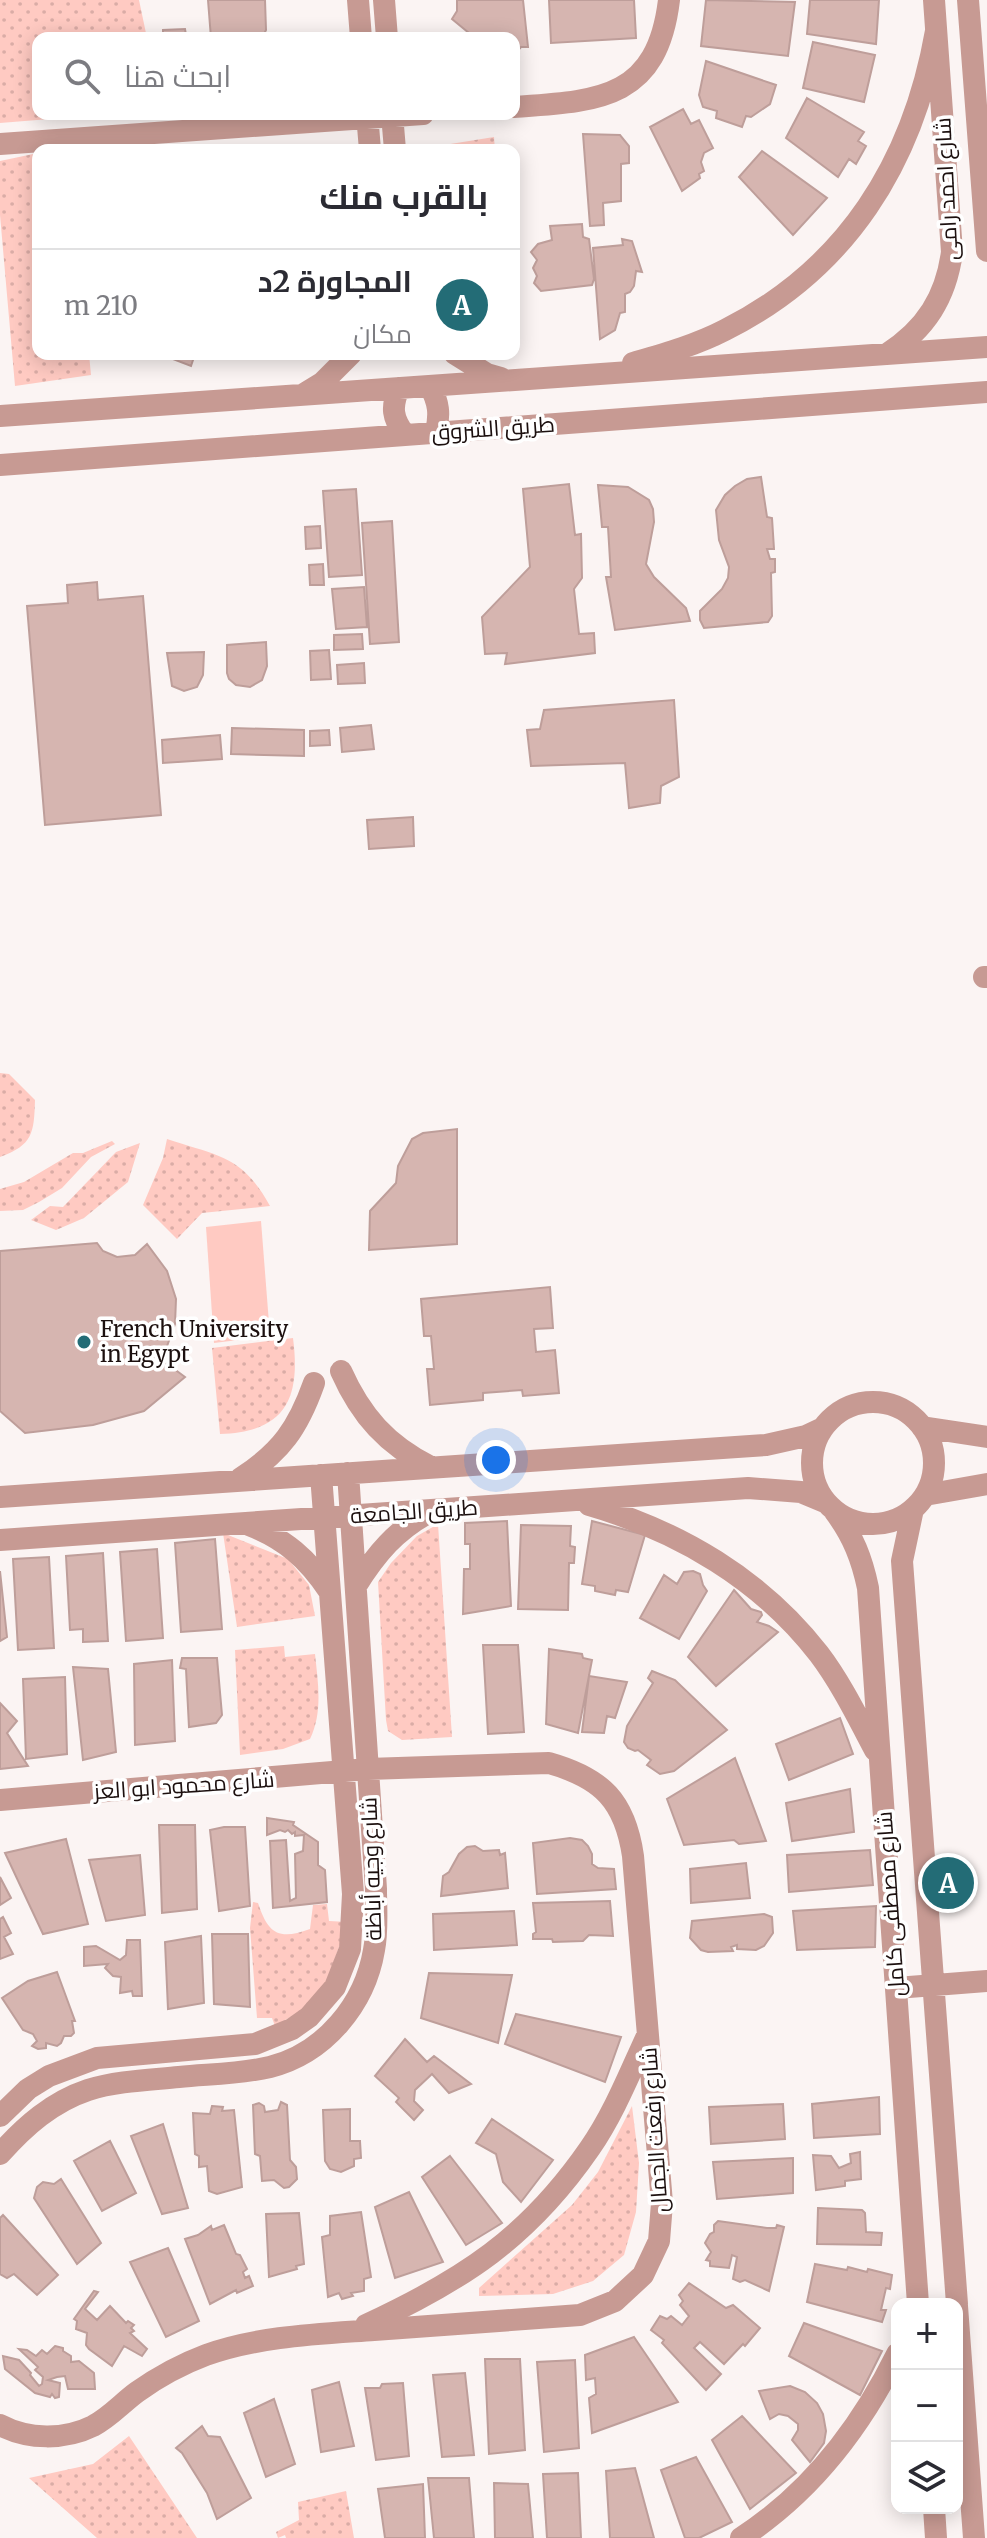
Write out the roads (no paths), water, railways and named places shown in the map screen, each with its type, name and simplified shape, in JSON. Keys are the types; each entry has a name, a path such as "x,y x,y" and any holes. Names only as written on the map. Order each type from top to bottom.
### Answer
{"street":[{"path":"358,0 361,32"},
{"path":"384,0 387,32"},
{"path":"520,107 575,103 605,96 632,81 652,58 665,30 669,0"},
{"name":"شارع احمد رامى","path":"887,354 928,319 938,304 950,270 952,252 934,0"},
{"name":"شارع احمد رامى","path":"968,0 987,251"},
{"path":"592,375 687,347 725,330 773,301 827,256 880,190 900,153 917,114 929,73 936,31"},
{"path":"971,42 987,67"},
{"path":"0,144 315,120"},
{"path":"367,120 369,144"},
{"path":"392,120 394,144"},
{"name":"طريق الشروق","path":"0,416 987,347"},
{"path":"303,394 322,383 345,360"},
{"path":"465,360 487,374 510,381"},
{"path":"430,386 438,400 440,416 436,432"},
{"path":"399,388 392,404 393,413 405,435"},
{"name":"طريق الشروق","path":"0,465 987,392"},
{"path":"341,1371 352,1397 367,1419 386,1439 432,1467"},
{"path":"238,1480 265,1463 287,1440 304,1413 314,1383"},
{"path":"919,1502 934,1467 933,1453 922,1427 900,1409 870,1402 840,1411 823,1428 814,1446 812,1465 816,1485 830,1507 850,1520 875,1524 899,1518 919,1502 987,1484"},
{"path":"922,1427 987,1437"},
{"name":"طريق الجامعة","path":"0,1497 766,1445 806,1436 823,1428"},
{"name":"شارع وجيه أباظة","path":"0,2154 40,2114 87,2090 112,2084 272,2066 315,2046 334,2031 361,1992 375,1946 376,1889 348,1473"},
{"name":"شارع وجيه أباظة","path":"0,2116 28,2089 72,2065 121,2054 255,2044 292,2029 323,2003 335,1987 344,1968 352,1929 353,1894 321,1475"},
{"name":"طريق الجامعة","path":"0,1540 748,1488 801,1492 830,1507"},
{"path":"573,1501 630,1517 684,1541 734,1573 768,1601 820,1655 880,1757"},
{"name":"شارع مصطفى كامل","path":"919,1502 902,1561 956,2298"},
{"name":"شارع مصطفى كامل","path":"830,1507 852,1534 868,1588 918,2298"},
{"path":"356,1586 381,1548 397,1533 435,1510"},
{"path":"244,1524 271,1534 294,1549 314,1569 330,1593"},
{"name":"شارع رفعت الجمال","path":"0,2425 11,2431 39,2437 67,2435 94,2425 159,2378 206,2355 244,2344 352,2332 580,2315 615,2301 643,2275 659,2241 662,2203 633,1856 629,1829 617,1804 599,1784 575,1770 549,1763 368,1769"},
{"name":"شارع محمود ابو العز","path":"0,1800 368,1769"},
{"path":"896,1988 987,1981"},
{"path":"352,2332 462,2276 511,2239 555,2195 592,2146 647,2037"},
{"path":"741,2538 792,2498 825,2464 855,2427 891,2366"},
{"name":"شارع مصطفى كامل","path":"962,2370 974,2538"},
{"path":"934,2514 936,2538"}],"place":[{"name":"French University in Egypt","path":"84,1342"},
{"name":"المجاورة 2د","path":"948,1883"}]}
